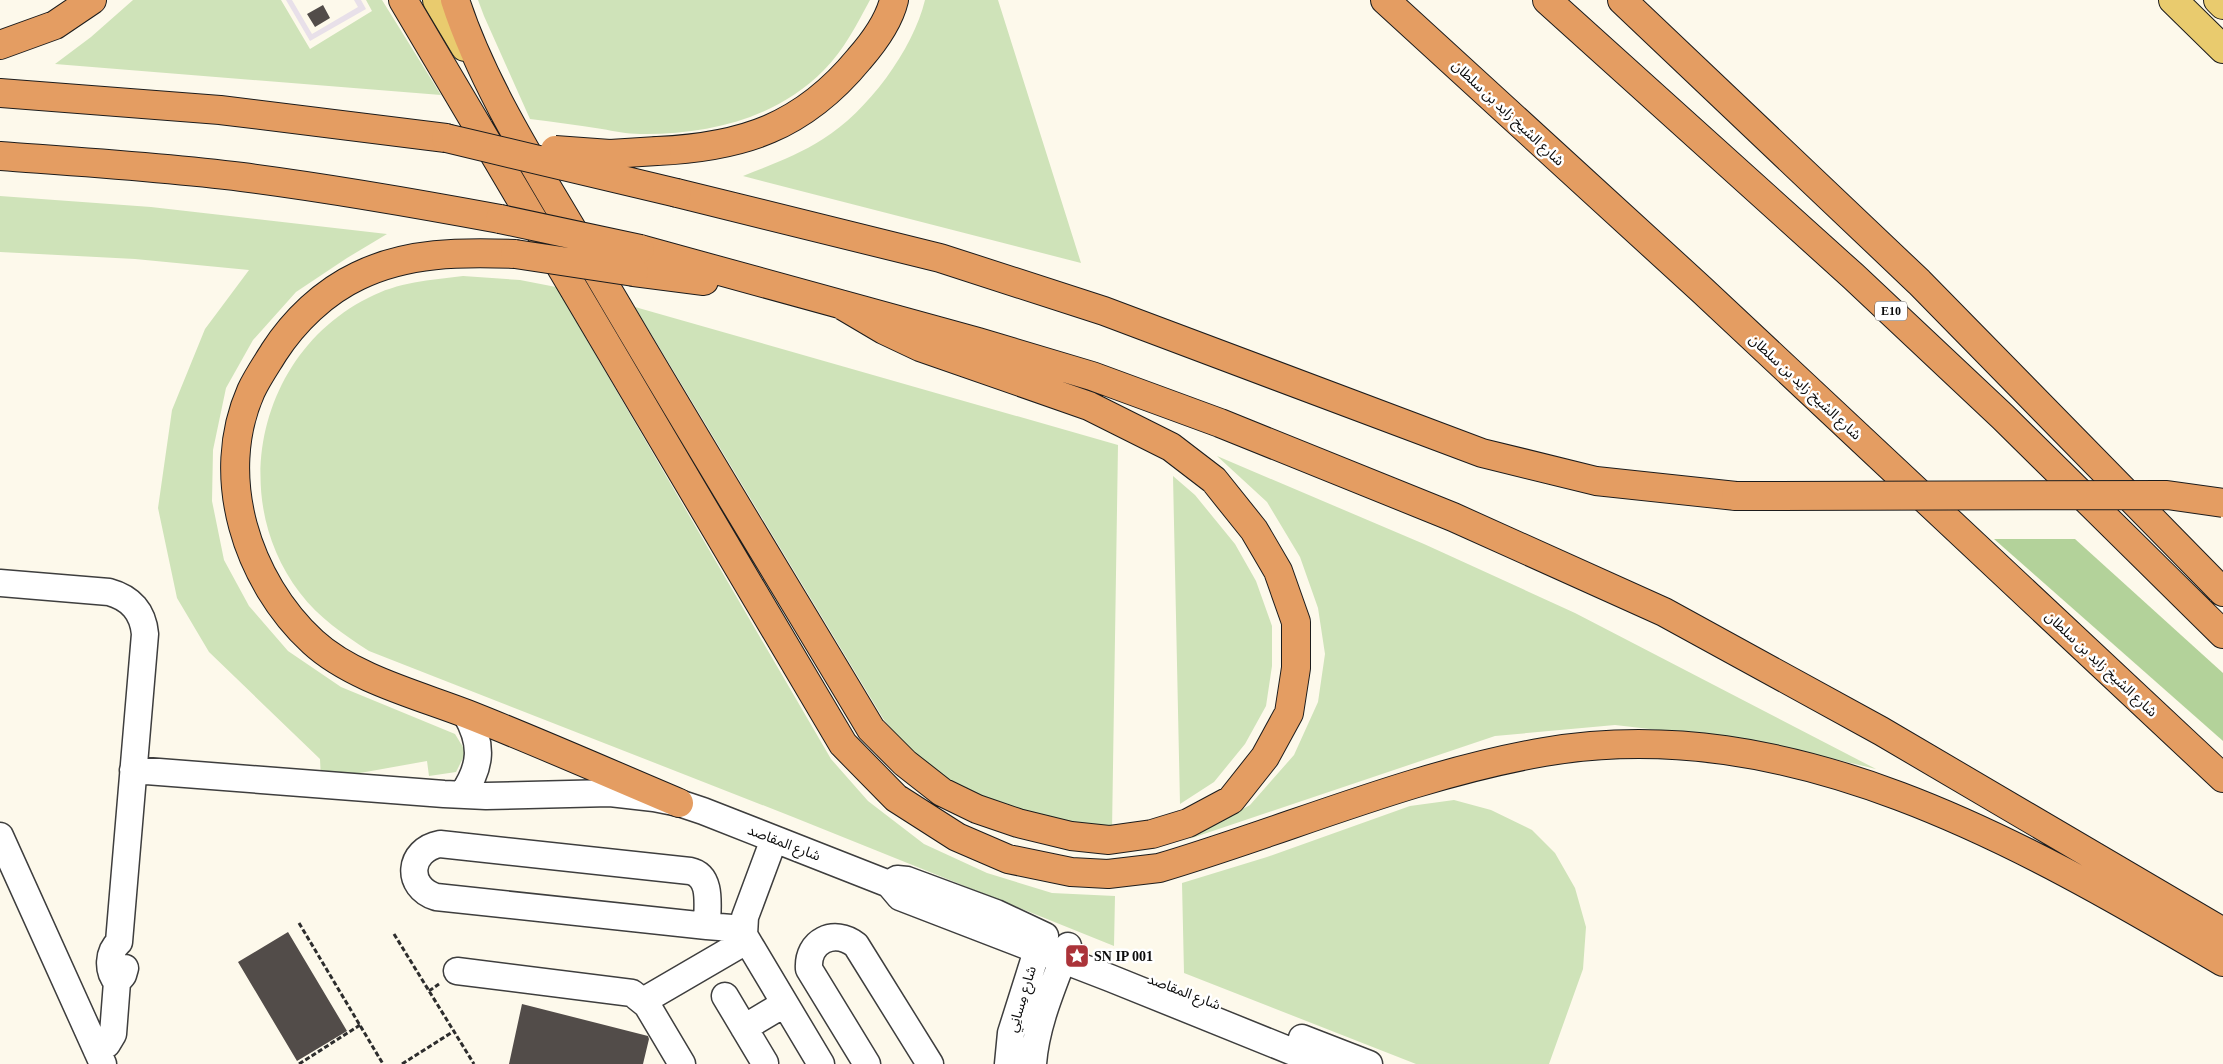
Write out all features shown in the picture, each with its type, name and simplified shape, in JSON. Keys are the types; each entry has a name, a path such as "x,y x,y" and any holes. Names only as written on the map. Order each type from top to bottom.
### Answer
{"highway":[{"path":"0,46 55,25 92,0"},
{"path":"403,0 843,744 896,798 956,837 1008,859 1071,872 1108,874 1159,868 1386,794 1483,765 1547,752 1635,743 1727,750 1837,774 1937,810 2040,860 2223,962"},
{"path":"455,0 463,24 506,114 611,296 871,729 905,763 942,792 978,809 1018,823 1070,836 1110,840 1152,834 1188,823 1230,800 1265,758 1289,713 1296,668 1296,622 1278,571 1254,530 1214,480 1171,447 1089,406 920,347 884,330 840,304"},
{"path":"0,93 220,110 550,150 610,154 695,149 735,142 774,127 806,109 840,83 872,44 894,0"},
{"name":"شارع الشيخ زايد بن سلطان","path":"1385,0 1702,290 2223,778"},
{"name":"E10","path":"1547,0 1853,276 2002,417 2223,634"},
{"path":"1622,0 1919,282 2223,592"},
{"path":"446,138 940,258 1104,311 1482,453 1596,481 1736,496 2167,494 2223,503"},
{"path":"0,156 112,164 242,177 367,195 500,219 699,281 754,281 997,347 1092,376 1220,423 1454,517 1664,612 1881,731 2223,932"},
{"path":"637,261 463,252 397,260 356,277 320,301 290,328 251,392 240,426 235,472 240,518 257,568 280,607 314,644 358,672 466,714 679,803"}],"main road":[{"path":"437,0 506,114"},
{"path":"2173,0 2223,49"},
{"path":"2218,0 2223,5"}],"street":[{"path":"0,583 119,594 135,606 140,615 144,634 120,942 112,951 110,969 117,982 112,1034 100,1057"},
{"path":"462,795 472,780 477,764 478,746 474,729 466,714"},
{"name":"شارع المقاصد","path":"133,770 462,795 610,793 679,803 889,884 897,879 907,880 996,912 1039,942 1065,953 1267,1033 1370,1064"},
{"path":"0,836 100,1057"},
{"path":"774,839 745,917 745,935 821,1064"},
{"path":"707,926 706,886 696,872 440,844 425,849 416,862 415,877 418,884 422,890 436,897 707,926 745,935"},
{"path":"643,1000 745,935"},
{"path":"867,1064 808,969 810,954 818,943 832,936 849,939 856,945 930,1064"},
{"name":"شارع مِسانِي","path":"1008,1064 1011,1032 1039,942"},
{"name":"شارع مِسانِي","path":"1034,1064 1035,1043 1040,1024 1065,953"},
{"path":"457,971 625,991 643,1000 682,1064"},
{"path":"744,1028 813,976"},
{"path":"726,996 765,1063"},
{"name":"شارع المقاصد","path":"1267,1033 1323,1064"}],"path":[{"path":"299,923 383,1064"},
{"path":"394,934 474,1064"},
{"path":"298,1064 360,1026"},
{"path":"402,1064 454,1031"}],"shaded area":[{"path":"286,0 292,0 312,34 358,7 354,0 361,0 366,9 310,41"}],"green space":[{"path":"133,0 281,0 310,49 372,11 366,0 382,0 441,95 55,64 91,37"},
{"path":"478,0 870,0 838,54 805,87 784,101 739,121 715,127 665,134 640,134 530,119"},
{"path":"925,0 998,0 1081,263 743,176 814,145 856,113 886,78 899,59 919,19"},
{"path":"0,196 151,207 387,234 296,292 253,340 226,388 213,450 212,501 224,560 249,606 288,651 341,687 455,734 466,752 456,772 429,776 427,761 321,780 320,759 209,652 177,598 158,508 172,410 205,329 249,270 135,259 0,252"},
{"path":"463,276 520,280 556,287 831,759 868,801 924,844 987,873 1052,893 1115,896 1114,946 793,817 369,651 323,618 307,602 277,555 264,514 261,471 266,429 280,389 301,353 331,322 368,298 403,285 426,280"},
{"path":"635,307 1118,445 1112,831 1071,829 947,784 913,754 884,720"},
{"path":"1217,456 1424,544 1575,613 1876,769 1763,742 1615,725 1495,736 1189,839 1250,805 1294,755 1318,702 1325,654 1318,608 1300,557 1267,502"},
{"path":"1173,476 1195,495 1235,544 1256,581 1272,626 1272,666 1266,706 1245,744 1214,782 1180,804"},
{"path":"1994,539 2075,539 2223,673 2223,741"},
{"path":"1454,800 1491,810 1532,830 1555,853 1575,888 1586,927 1583,969 1549,1064 1416,1064 1184,973 1182,883 1267,857 1410,806"}],"building":[{"path":"323,5 330,18 315,27 307,14"},
{"path":"288,932 347,1031 297,1061 238,962"},
{"path":"522,1004 648,1036 649,1039 643,1064 509,1064"}],"place":[{"name":"SN IP 001","path":"1077,956"}]}
